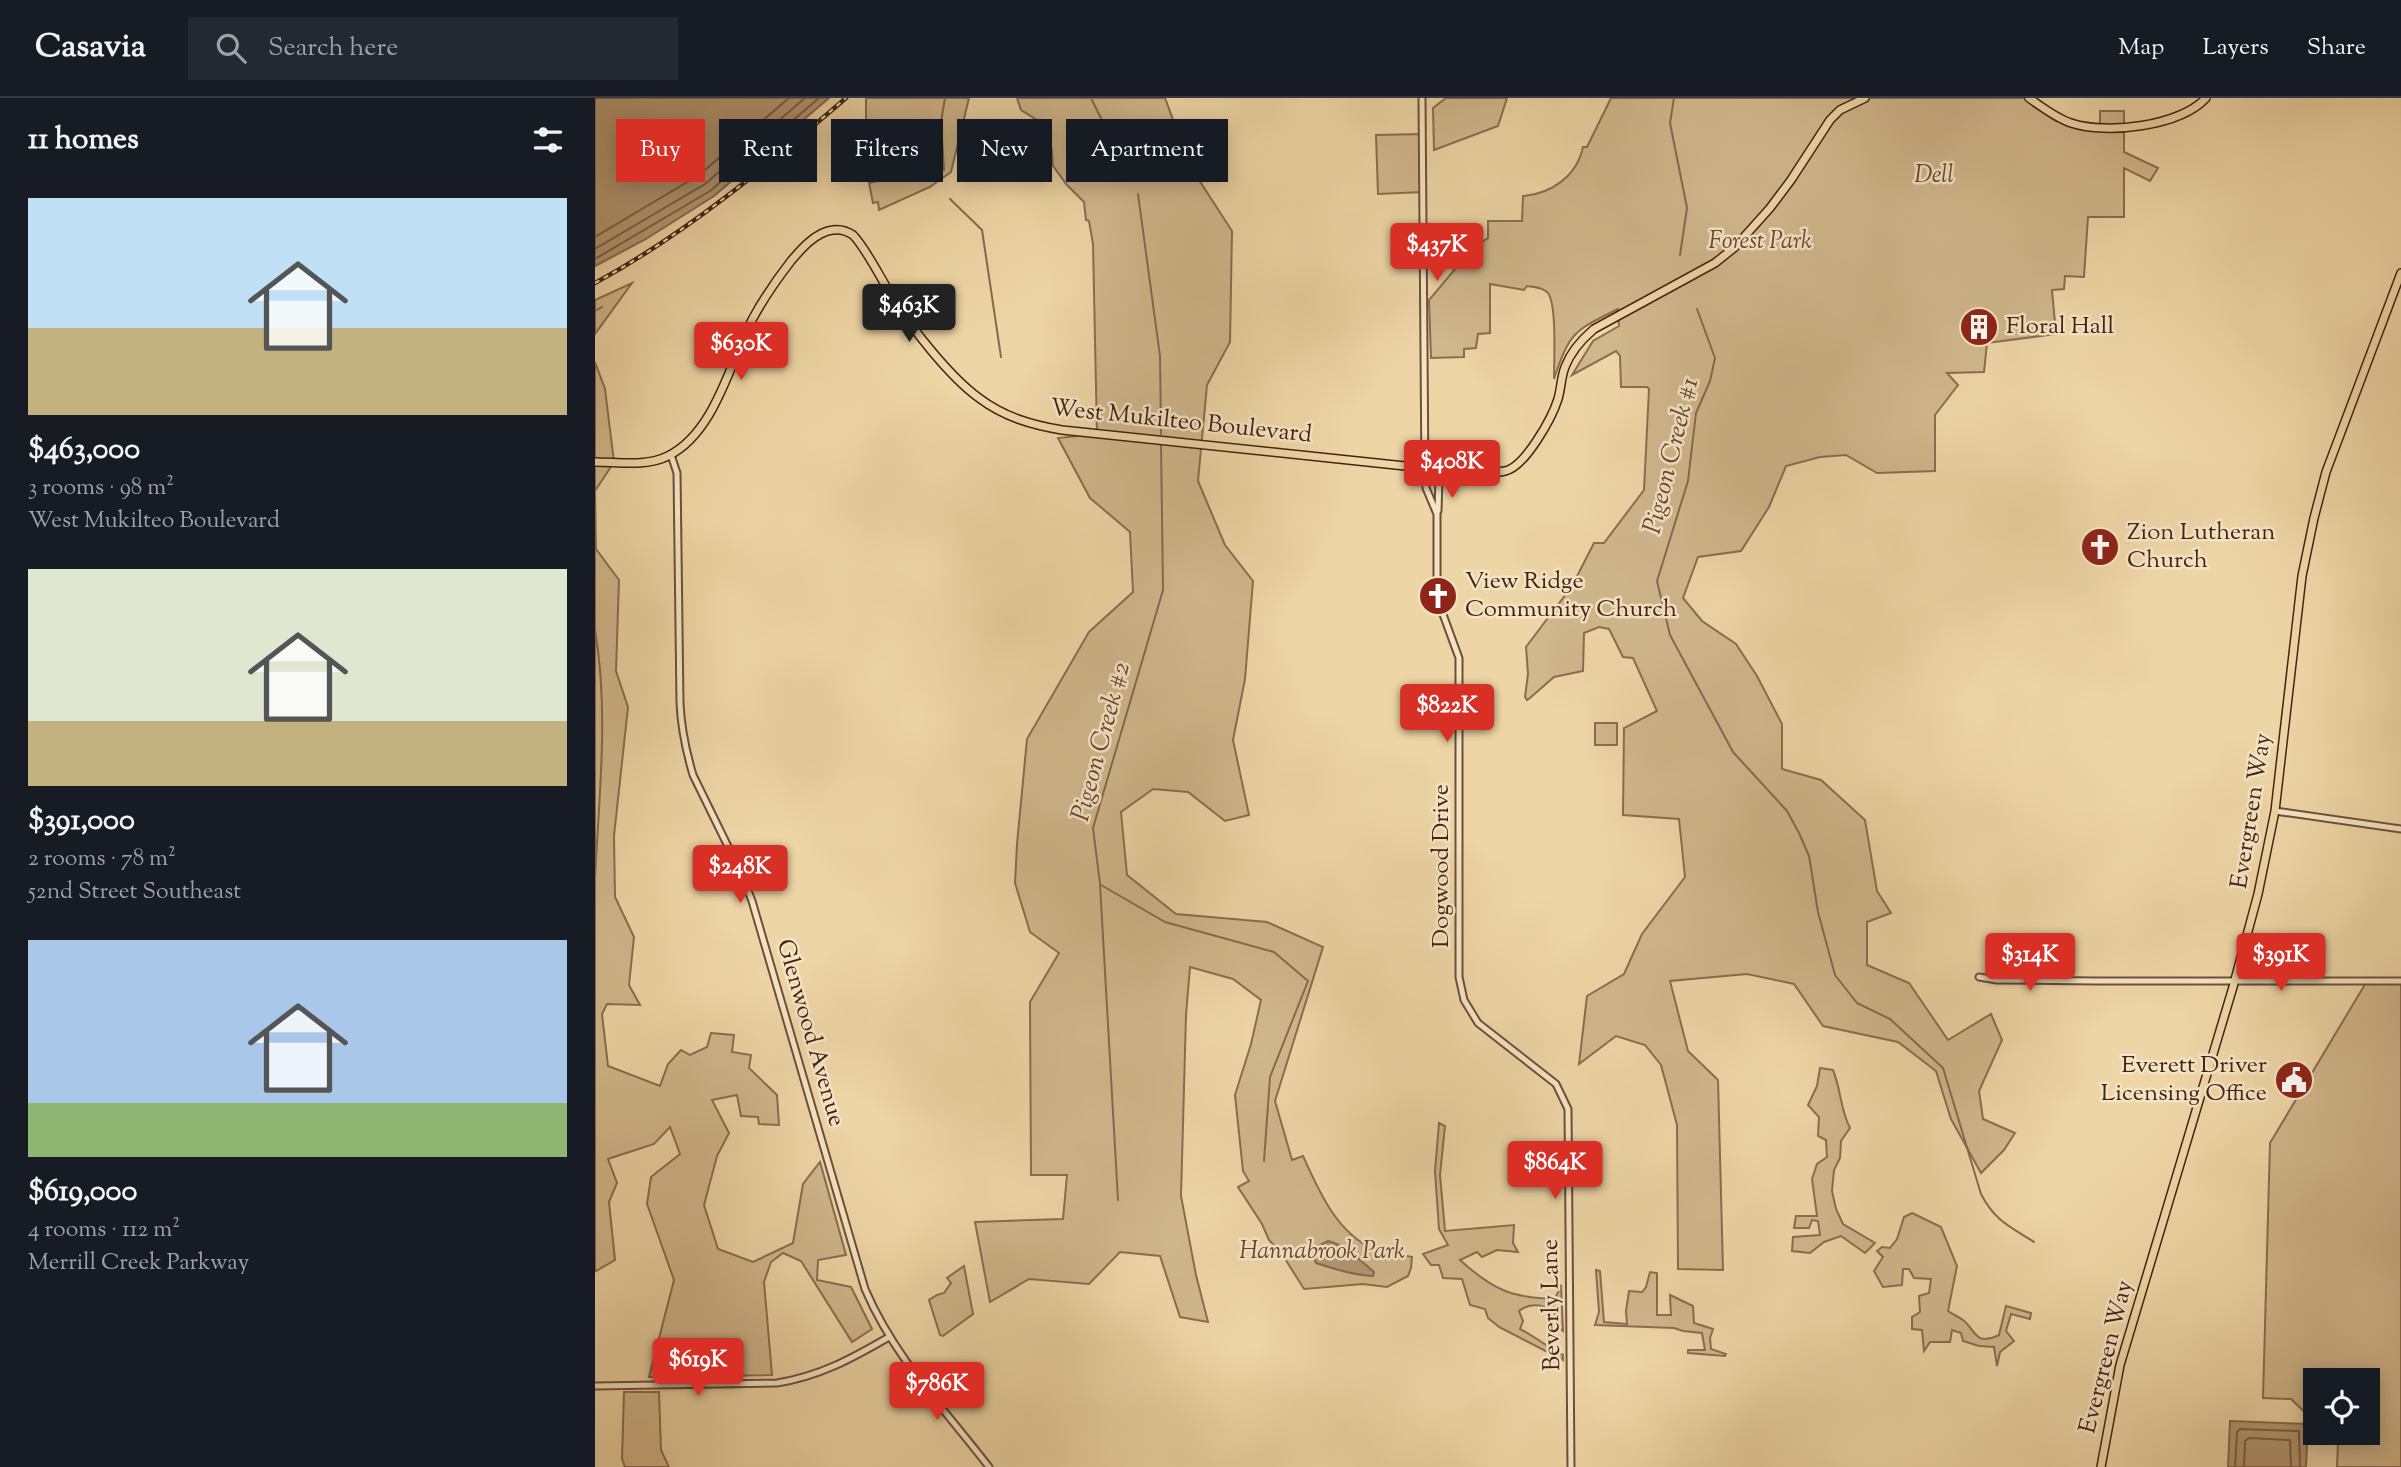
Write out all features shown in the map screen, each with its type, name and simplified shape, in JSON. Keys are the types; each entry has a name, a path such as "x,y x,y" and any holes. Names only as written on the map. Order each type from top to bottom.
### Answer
{"main road":[{"name":"West Mukilteo Boulevard","path":"671,455 685,444 713,407 753,317 785,269 818,235 836,229 848,233 859,243 900,310 957,377 987,404 1027,423 1062,430 1425,468 1504,471 1519,464 1550,418 1565,369 1583,337 1715,263 1735,247 1784,189 1830,120 1840,110 1865,98"},
{"path":"2029,98 2072,123 2106,128 2134,126 2177,117 2194,109 2206,98"},
{"name":"Evergreen Way","path":"2101,1467 2121,1361 2235,981 2258,894 2274,811 2302,576 2314,518 2326,472 2401,273"},
{"path":"595,462 645,462 671,455"}],"street":[{"name":"Dogwood Drive","path":"1422,98 1426,488 1437,514 1437,598 1459,658 1459,977"},
{"name":"Glenwood Avenue","path":"671,455 677,473 680,698 684,742 693,775 741,871 752,901 865,1289 889,1337 989,1467"},
{"path":"1437,514 1439,477 1450,470"},
{"path":"2274,811 2401,829"},
{"name":"Beverly Lane","path":"1459,977 1464,1000 1478,1023 1556,1084 1568,1109 1571,1467"},
{"path":"1979,977 2048,981 2401,981"},
{"path":"595,1386 751,1385 787,1381 827,1370 889,1337"}],"green space":[{"path":"866,98 969,98 964,119 957,119 957,147 951,172 943,178 943,119 866,119"},
{"name":"Hannabrook Park","path":"1017,98 1165,98 1173,119 1066,119 1066,182 1200,182 1232,231 1230,342 1207,385 1198,481 1225,545 1253,581 1245,679 1233,740 1249,815 1225,821 1188,792 1153,789 1121,812 1127,875 1176,914 1267,922 1323,947 1275,1101 1292,1160 1303,1156 1322,1196 1339,1222 1349,1233 1374,1249 1412,1257 1408,1276 1387,1287 1363,1284 1304,1289 1282,1254 1269,1240 1238,1187 1249,1181 1243,1171 1235,1095 1261,1000 1233,979 1190,967 1186,1015 1181,1196 1208,1322 1180,1317 1160,1256 1120,1252 1089,1284 1029,1279 990,1302 975,1222 1063,1219 1067,1175 1031,1175 1030,1002 1059,953 1030,932 1015,883 1027,739 1089,632 1133,592 1130,532 1090,498 1058,438 1097,434 1093,244 1089,221 1086,220 1084,202 1067,185 1053,166 1052,119 1035,119 1021,110"},
{"path":"1446,98 1507,98 1498,126 1434,150 1433,108"},
{"path":"1611,98 2027,98 2033,106 2056,121 2100,130 2100,111 2124,111 2124,152 2158,168 2150,181 2124,168 2124,217 2088,217 2084,277 2065,276 2064,289 2052,290 2056,334 1987,343 1984,372 1947,373 1958,385 1935,415 1935,471 1877,473 1846,455 1820,457 1786,466 1769,507 1741,551 1698,557 1683,598 1702,621 1736,644 1757,676 1782,724 1782,769 1821,780 1865,820 1877,891 1891,913 1867,922 1867,965 1909,983 1948,1040 1991,1014 2002,1040 1979,1091 1983,1119 2015,1133 2004,1150 1981,1173 1951,1119 1936,1071 1898,1042 1823,1026 1794,984 1747,974 1670,981 1688,1051 1718,1080 1723,1270 1678,1269 1677,1125 1661,1065 1645,1045 1616,1036 1579,1064 1587,996 1624,974 1642,934 1685,877 1679,819 1623,815 1624,728 1657,711 1633,658 1623,657 1609,629 1599,627 1584,633 1583,671 1554,677 1530,698 1527,700 1525,697 1528,674 1526,647 1572,586 1594,543 1604,543 1644,490 1649,389 1621,387 1620,356 1616,351 1572,375 1593,341 1619,326 1618,309 1575,334 1554,379 1551,299 1546,291 1535,287 1527,286 1524,290 1490,284 1490,333 1478,334 1476,348 1464,349 1464,357 1431,358 1429,300 1466,253 1488,238 1488,221 1522,221 1523,196 1543,192 1569,175 1583,147 1587,147"},
{"path":"1422,134 1423,192 1378,194 1376,135"},
{"path":"937,182 879,210 878,202 873,203 869,183"},
{"path":"632,283 595,334 595,300"},
{"path":"595,362 605,389 614,462 595,491"},
{"path":"595,491 596,549 619,580 616,671 628,707 614,836 615,897 634,937 629,985 640,1005 607,1004 602,1014 608,1066 660,1086 668,1064 681,1050 690,1055 707,1047 711,1033 734,1035 732,1052 751,1055 749,1068 777,1095 779,1125 759,1124 758,1117 741,1116 737,1095 712,1100 729,1133 717,1156 704,1205 718,1249 753,1262 793,1243 803,1184 820,1162 846,1255 818,1260 817,1280 851,1287 872,1329 852,1342 801,1261 783,1253 771,1262 764,1282 772,1375 649,1377 674,1280 647,1204 651,1177 680,1154 670,1127 654,1144 608,1159 617,1183 609,1202 615,1260 596,1271 595,1269"},
{"path":"1595,723 1617,723 1617,745 1595,745"},
{"path":"2367,981 2401,981 2401,1467 2337,1467 2338,1445 2380,1445 2380,1368 2303,1368 2303,1410 2291,1399 2263,1398 2270,1143"},
{"path":"1820,1068 1833,1070 1850,1128 1841,1141 1840,1158 1834,1170 1832,1191 1836,1209 1843,1224 1875,1243 1865,1253 1841,1236 1824,1242 1810,1253 1792,1251 1793,1237 1820,1235 1818,1221 1812,1220 1809,1228 1794,1228 1796,1216 1817,1216 1812,1179 1817,1164 1827,1157 1826,1140 1818,1136 1819,1117 1808,1105 1817,1086"},
{"path":"1439,1123 1445,1126 1440,1175 1445,1231 1514,1225 1513,1243 1518,1252 1497,1250 1482,1257 1477,1252 1460,1260 1493,1285 1526,1297 1555,1299 1561,1285 1563,1331 1559,1328 1554,1311 1550,1309 1532,1305 1519,1311 1523,1321 1520,1329 1563,1355 1563,1360 1499,1327 1488,1318 1485,1309 1470,1305 1462,1279 1443,1278 1439,1265 1431,1265 1423,1254 1448,1245 1439,1229 1435,1171"},
{"path":"1912,1213 1941,1227 1957,1266 1948,1311 1963,1320 1977,1336 1985,1339 1999,1335 2006,1306 2031,1313 2030,1319 2011,1314 2006,1331 2014,1341 2000,1352 1997,1366 1994,1347 1963,1341 1961,1333 1952,1330 1950,1342 1930,1342 1924,1351 1922,1330 1912,1329 1912,1317 1920,1312 1919,1296 1929,1293 1931,1279 1914,1278 1909,1269 1903,1269 1902,1285 1883,1287 1874,1271 1883,1257 1877,1251 1882,1247 1890,1248 1897,1239 1904,1217"},
{"path":"964,1266 973,1314 943,1336 940,1335 929,1300 944,1293 951,1283 947,1278"},
{"path":"1596,1270 1600,1271 1604,1322 1627,1324 1629,1291 1642,1292 1650,1272 1657,1273 1657,1315 1671,1315 1670,1295 1693,1306 1694,1323 1713,1329 1711,1349 1726,1354 1725,1356 1688,1353 1688,1350 1705,1350 1702,1333 1674,1328 1595,1325 1599,1312"},
{"path":"624,1392 659,1392 661,1450 669,1467 625,1467 622,1459"}],"water":[{"path":"595,98 829,98 804,119 719,119 719,182 730,182 714,196 646,239 595,266"},
{"path":"1328,1241 1353,1254 1374,1272 1373,1276 1316,1263 1314,1257 1318,1246"},
{"path":"2230,1421 2303,1424 2303,1445 2307,1445 2306,1467 2228,1467"}],"waterway":[{"path":"944,170 941,122 945,98"},
{"name":"Pigeon Creek #2","path":"1091,98 1101,119"},
{"name":"Pigeon Creek #1","path":"1674,98 1670,123 1687,208 1680,255"},
{"name":"Pigeon Creek #2","path":"1138,194 1160,356 1161,434"},
{"path":"950,199 982,230 1001,357"},
{"path":"595,311 602,307"},
{"name":"Pigeon Creek #1","path":"1697,309 1715,358 1710,381 1696,413 1688,481 1657,581 1670,635 1733,752 1787,811 1799,833 1809,856 1818,912 1835,975 1857,1003 1890,1019 1943,1068 1981,1194 1997,1217 2034,1242"},
{"name":"Pigeon Creek #2","path":"1118,1200 1100,884 1093,828 1163,590 1161,444"},
{"path":"595,630 602,722 595,878"},
{"name":"Pigeon Creek #2","path":"1101,885 1165,922 1274,952 1308,981 1270,1077 1264,1161"}],"railway":[{"path":"595,283 662,243 694,220 756,173 846,98"}],"place":[{"name":"Floral Hall","path":"1979,327"},
{"name":"Zion Lutheran Church","path":"2100,547"},
{"name":"View Ridge Community Church","path":"1438,596"},
{"name":"Everett Driver Licensing Office","path":"2294,1080"}],"park label":[{"name":"Dell","path":"1934,176"},
{"name":"Forest Park","path":"1760,242"}]}
